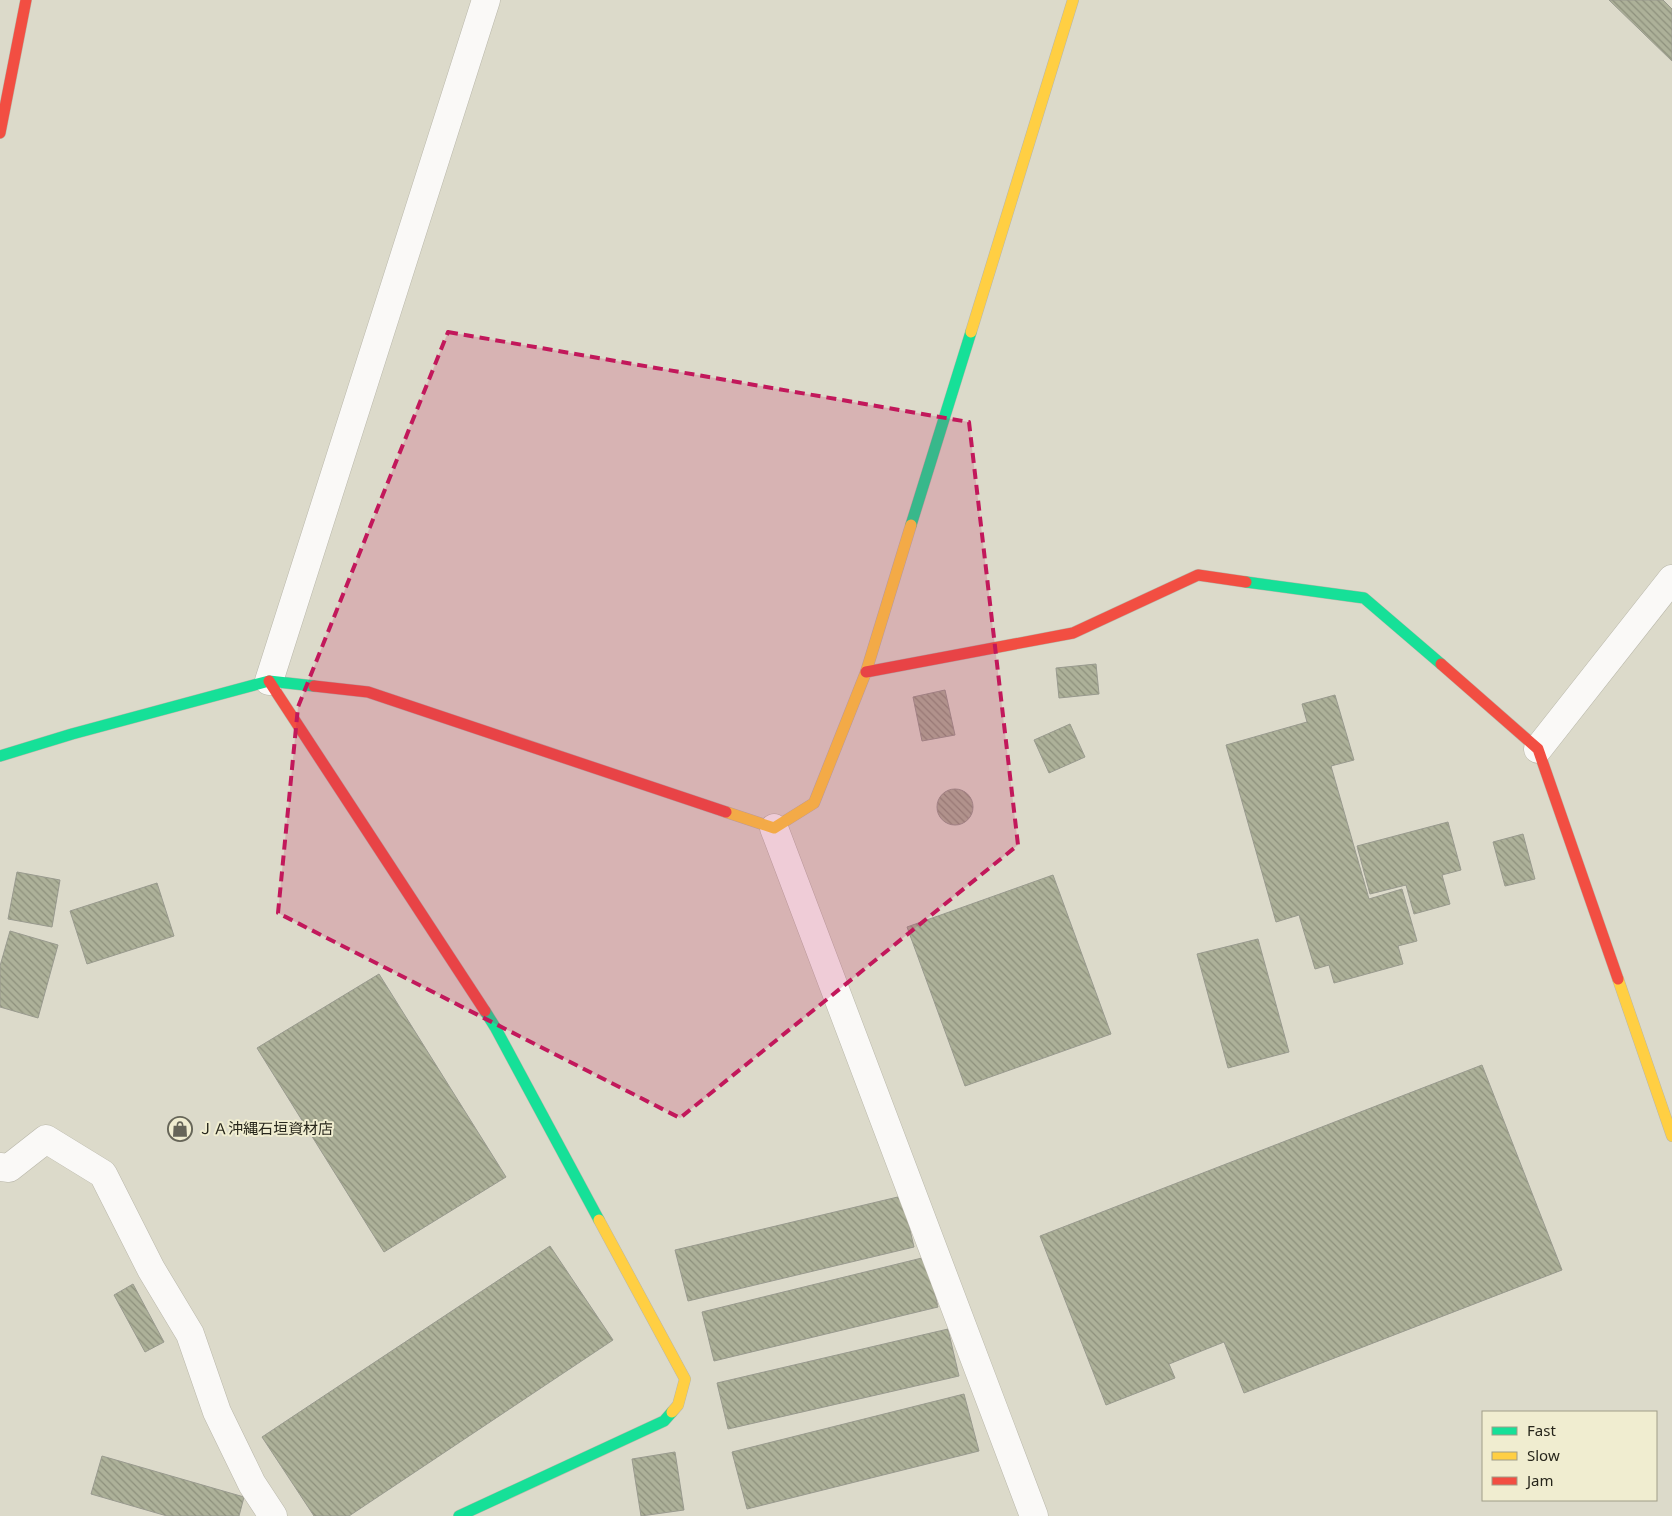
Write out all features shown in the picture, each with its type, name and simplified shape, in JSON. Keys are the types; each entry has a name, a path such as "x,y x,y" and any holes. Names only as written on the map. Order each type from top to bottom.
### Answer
{"street":[{"path":"0,133 26,0"},
{"path":"269,681 486,0"},
{"path":"774,828 814,803 866,672 1073,0"},
{"path":"866,672 1073,633 1198,575 1364,598 1538,748 1672,1136"},
{"path":"1538,748 1672,579"},
{"path":"269,681 496,1027 685,1379 678,1404 664,1421 459,1516"},
{"path":"0,756 72,734 269,681 368,692 774,828"},
{"path":"774,828 1034,1516"},
{"path":"0,1167 9,1168 46,1139 102,1174 151,1269 190,1334 217,1412 252,1484 273,1516"}],"highlighted area":[{"path":"448,332 969,422 1018,845 680,1118 278,913 298,707"}],"building":[{"path":"1609,0 1663,0 1672,9 1672,61"},
{"path":"1096,664 1099,694 1059,698 1056,668"},
{"path":"945,690 955,735 922,741 913,697"},
{"path":"1335,695 1354,760 1331,766 1369,899 1402,889 1417,941 1398,946 1403,964 1334,983 1329,965 1315,969 1299,915 1276,922 1226,745 1307,722 1302,704"},
{"path":"1070,724 1085,757 1049,773 1034,740"},
{"path":"955,789 962,790 968,794 972,800 972,814 968,820 962,824 955,825 948,824 942,820 938,814 937,807 938,800 942,794 948,790"},
{"path":"1448,822 1461,870 1442,875 1450,904 1414,914 1406,885 1370,894 1357,846"},
{"path":"1523,834 1535,879 1505,886 1493,842"},
{"path":"17,872 60,880 52,927 8,919"},
{"path":"1053,875 1111,1034 965,1086 907,927"},
{"path":"157,883 174,936 87,964 70,911"},
{"path":"10,931 58,945 38,1018 0,1007 0,966"},
{"path":"1258,939 1289,1052 1228,1068 1197,954"},
{"path":"379,974 506,1177 384,1252 257,1048"},
{"path":"1482,1065 1562,1270 1244,1393 1224,1342 1169,1364 1175,1378 1106,1405 1040,1236"},
{"path":"902,1196 914,1247 688,1301 675,1250"},
{"path":"550,1246 613,1340 349,1516 314,1516 262,1437"},
{"path":"926,1257 938,1307 714,1361 702,1312"},
{"path":"133,1284 164,1342 145,1352 114,1295"},
{"path":"948,1329 959,1376 728,1429 717,1383"},
{"path":"964,1394 979,1451 747,1509 732,1452"},
{"path":"675,1452 684,1510 641,1516 632,1459"},
{"path":"102,1456 244,1497 239,1516 167,1516 91,1494"}],"traffic: fast":[{"path":"911,525 971,332"},
{"path":"1246,582 1364,598 1441,664"},
{"path":"0,756 72,734 269,681 314,686"},
{"path":"485,1011 599,1220"},
{"path":"459,1516 664,1421 672,1412"}],"traffic: slow":[{"path":"971,332 1073,0"},
{"path":"726,812 774,828 814,803 866,672 911,525"},
{"path":"1618,979 1672,1136"},
{"path":"599,1220 685,1379 678,1405 672,1412"}],"traffic: jam":[{"path":"0,133 26,0"},
{"path":"866,672 1073,633 1198,575 1246,582"},
{"path":"1441,664 1538,749 1618,979"},
{"path":"269,681 485,1011"},
{"path":"314,686 368,692 726,812"}],"place":[{"name":"ＪＡ沖縄石垣資材店","path":"180,1129"}]}
